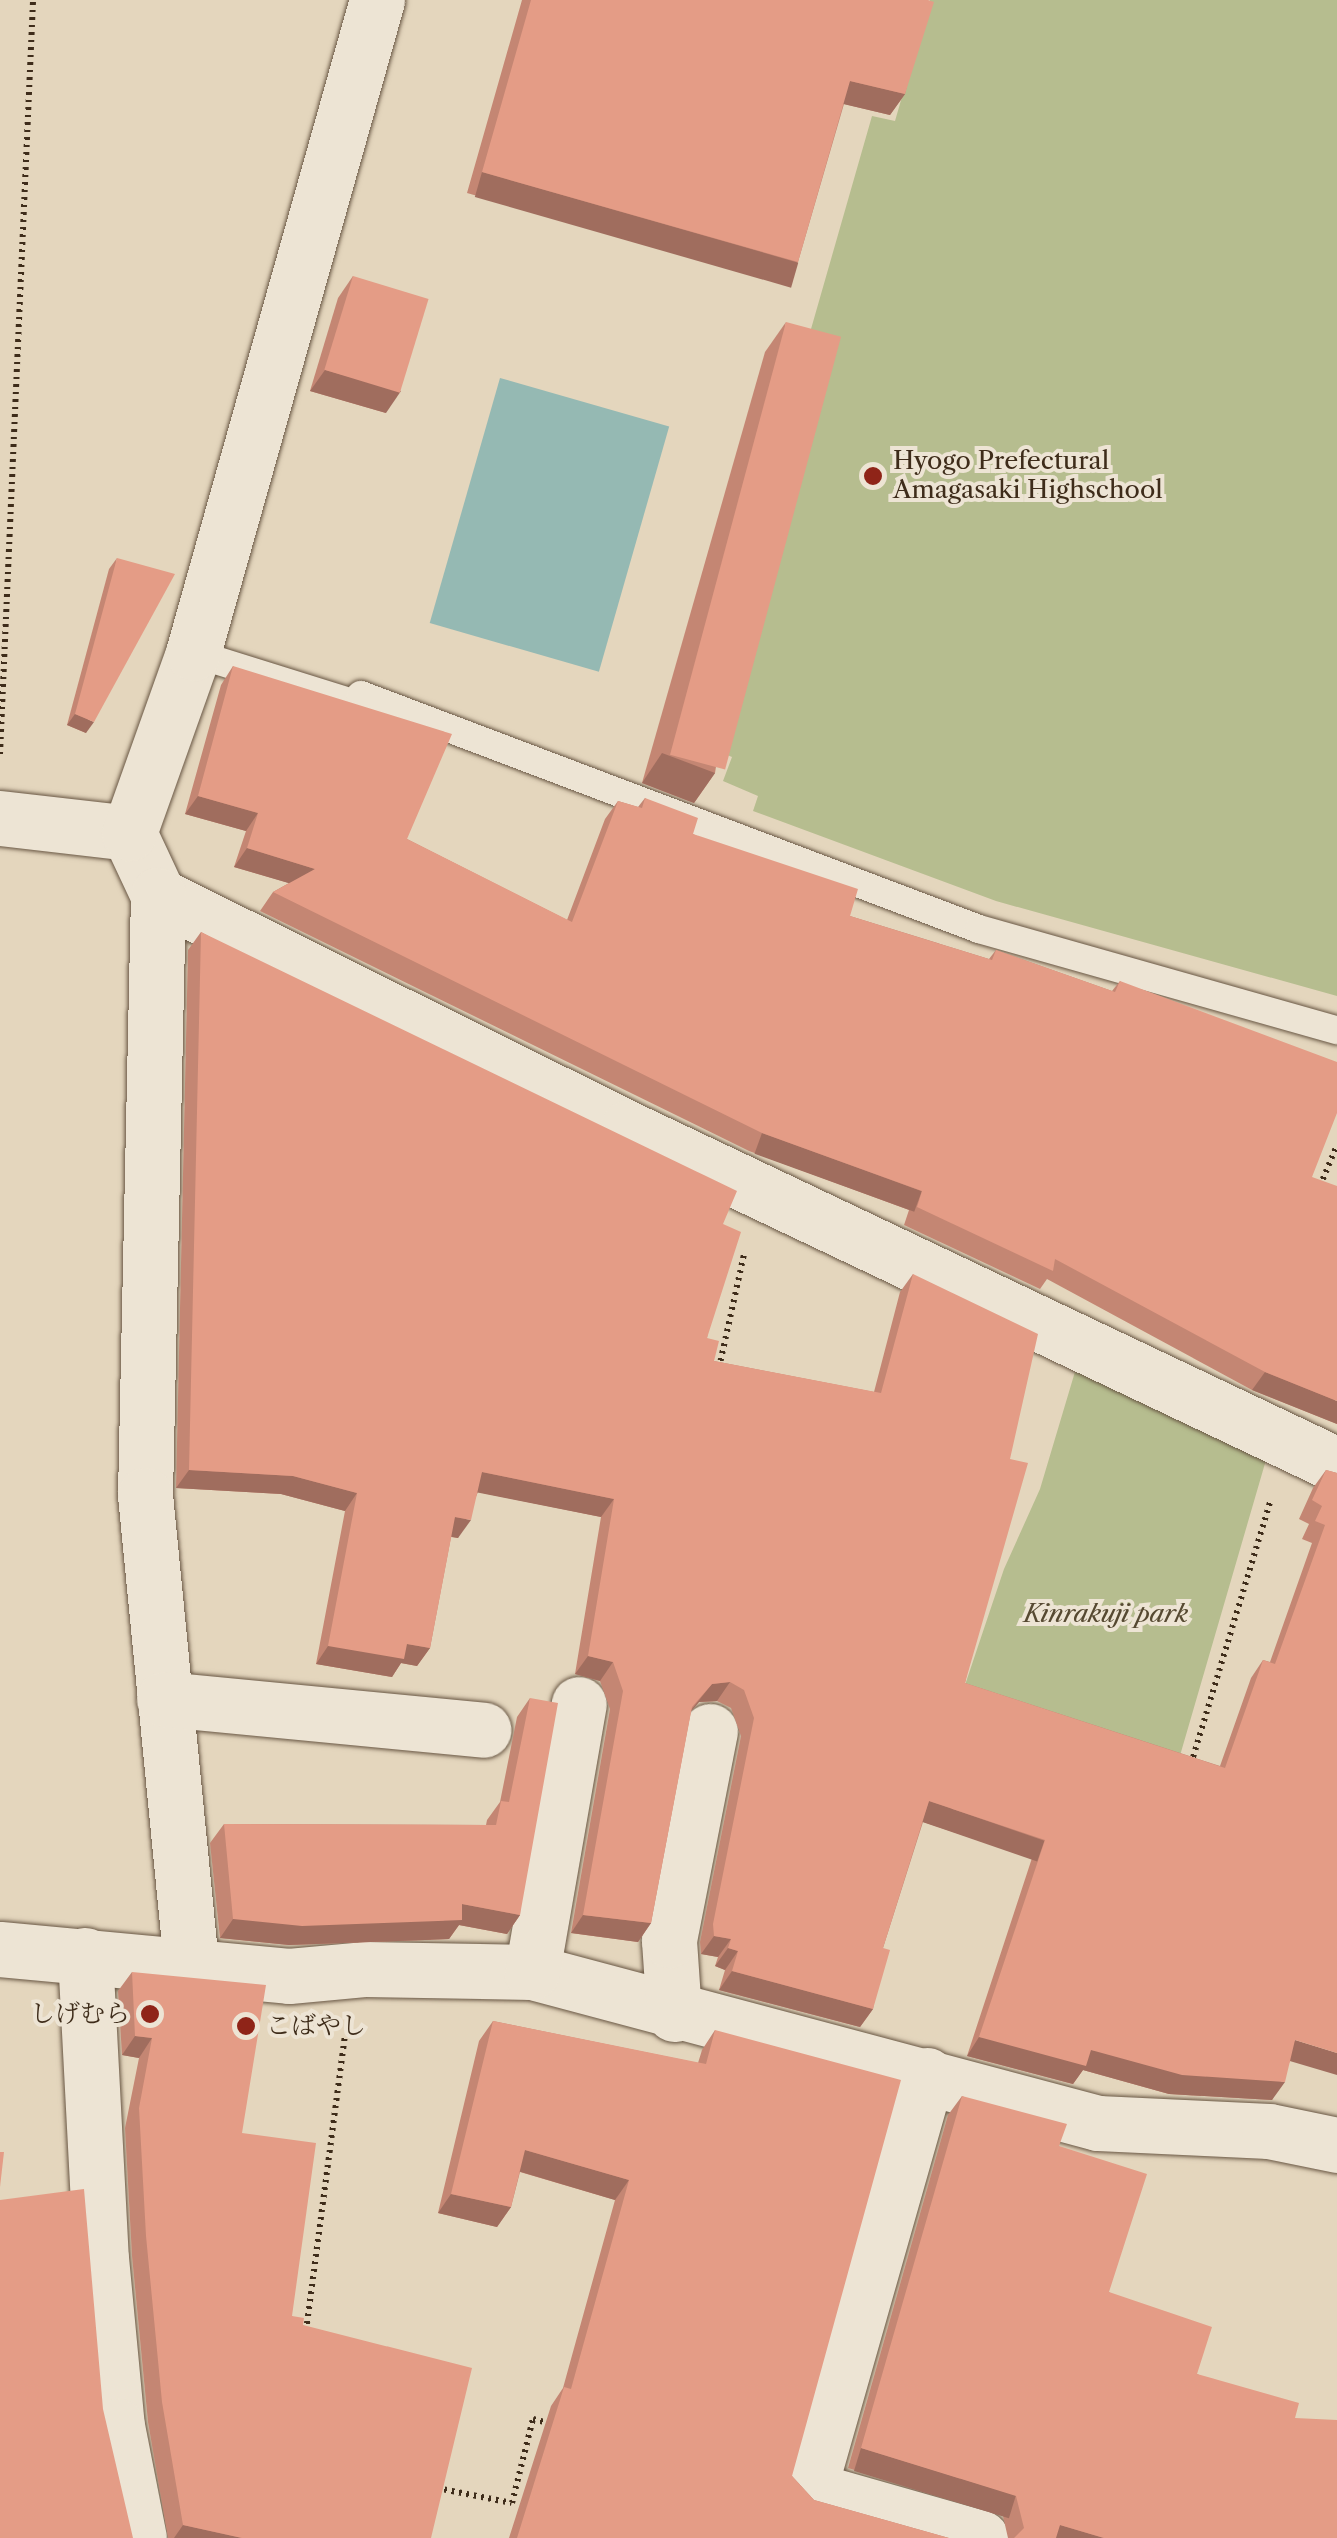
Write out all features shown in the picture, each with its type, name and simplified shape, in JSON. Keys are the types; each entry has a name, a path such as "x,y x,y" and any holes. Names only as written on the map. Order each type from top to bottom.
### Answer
{"street":[{"path":"191,1965 144,1496 158,895 128,834 193,653 377,0"},
{"path":"0,818 128,834"},
{"path":"158,895 1337,1465"},
{"path":"164,1700 484,1730"},
{"path":"532,1972 579,1704"},
{"path":"674,2014 669,1940 710,1731"},
{"path":"0,1949 288,1976 349,1970 532,1972 674,2014 928,2075 1098,2124 1269,2131 1337,2145"},
{"path":"84,1955 101,2258 117,2426 139,2538"},
{"path":"928,2075 810,2489 900,2526 980,2538"}],"lane":[{"path":"193,653 356,704 361,695 979,929 1337,1030"}],"path":[{"path":"0,760 33,0"},
{"path":"1316,1198 1337,1145"},
{"path":"717,1378 732,1285 766,1192"},
{"path":"1187,1778 1288,1440"},
{"path":"304,2346 349,1970"},
{"path":"419,2484 512,2504 533,2419 570,2428"}],"green space":[{"name":"Hyogo Prefectural Amagasaki Highschool","path":"930,0 1337,0 1337,996 996,901 753,811 758,796 723,781 732,757 715,750 803,357 872,116 895,121"},
{"name":"Kinrakuji park","path":"1077,1365 1266,1460 1179,1759 965,1685 1004,1569 1040,1489"}],"water":[{"path":"500,378 669,427 599,672 430,623"}],"building":[{"path":"531,0 934,2 905,94 850,81 798,262 482,172"},
{"path":"353,276 429,299 400,393 324,370"},
{"path":"786,322 841,337 725,769 670,755"},
{"path":"117,558 175,574 94,722 75,714"},
{"path":"233,666 452,734 407,839 572,922 618,801 642,808 645,798 698,818 693,834 858,889 850,916 992,960 996,950 1115,992 1120,981 1337,1062 1337,1113 1312,1177 1337,1186 1337,1401 1265,1372 1055,1259 1053,1271 917,1207 922,1191 762,1133 273,892 315,869 247,848 258,813 198,796"},
{"path":"201,932 737,1191 723,1224 741,1232 707,1338 719,1341 714,1361 881,1393 913,1274 1038,1334 1010,1459 1028,1463 965,1683 1225,1768 1263,1660 1275,1664 1325,1525 1315,1521 1322,1506 1312,1500 1326,1470 1337,1473 1337,2053 1295,2040 1285,2082 1182,2075 1091,2050 1086,2066 979,2037 1045,1840 929,1801 883,1948 890,1950 873,2009 732,1971 738,1951 728,1948 731,1939 714,1936 713,1924 754,1718 744,1690 730,1682 712,1684 692,1707 651,1923 583,1915 623,1691 613,1662 588,1656 614,1499 482,1472 471,1520 455,1517 430,1648 407,1644 404,1659 328,1646 357,1493 293,1476 189,1470"},
{"path":"530,1698 558,1703 520,1915 462,1904 462,1920 302,1926 233,1919 224,1824 496,1825 501,1801 509,1802"},
{"path":"132,1972 266,1985 242,2133 316,2143 292,2316 304,2318 303,2325 472,2368 431,2538 242,2538 183,2525 162,2402 146,2236 139,2108 152,2038 135,2036"},
{"path":"493,2021 706,2064 715,2030 901,2080 792,2476 814,2500 949,2538 517,2538 564,2387 571,2389 629,2180 525,2150 511,2207 451,2194"},
{"path":"962,2096 1067,2124 1059,2146 1147,2174 1109,2292 1212,2327 1197,2374 1299,2403 1295,2418 1337,2420 1337,2538 1104,2538 1060,2525 1056,2538 1014,2538 1024,2528 1016,2496 861,2448"},
{"path":"0,2152 4,2152 0,2187"},
{"path":"84,2189 103,2409 133,2538 0,2538 0,2200"}],"place":[{"name":"Hyogo Prefectural Amagasaki Highschool","path":"873,476"},
{"name":"しげむら","path":"150,2014"},
{"name":"こばやし","path":"246,2026"}]}
